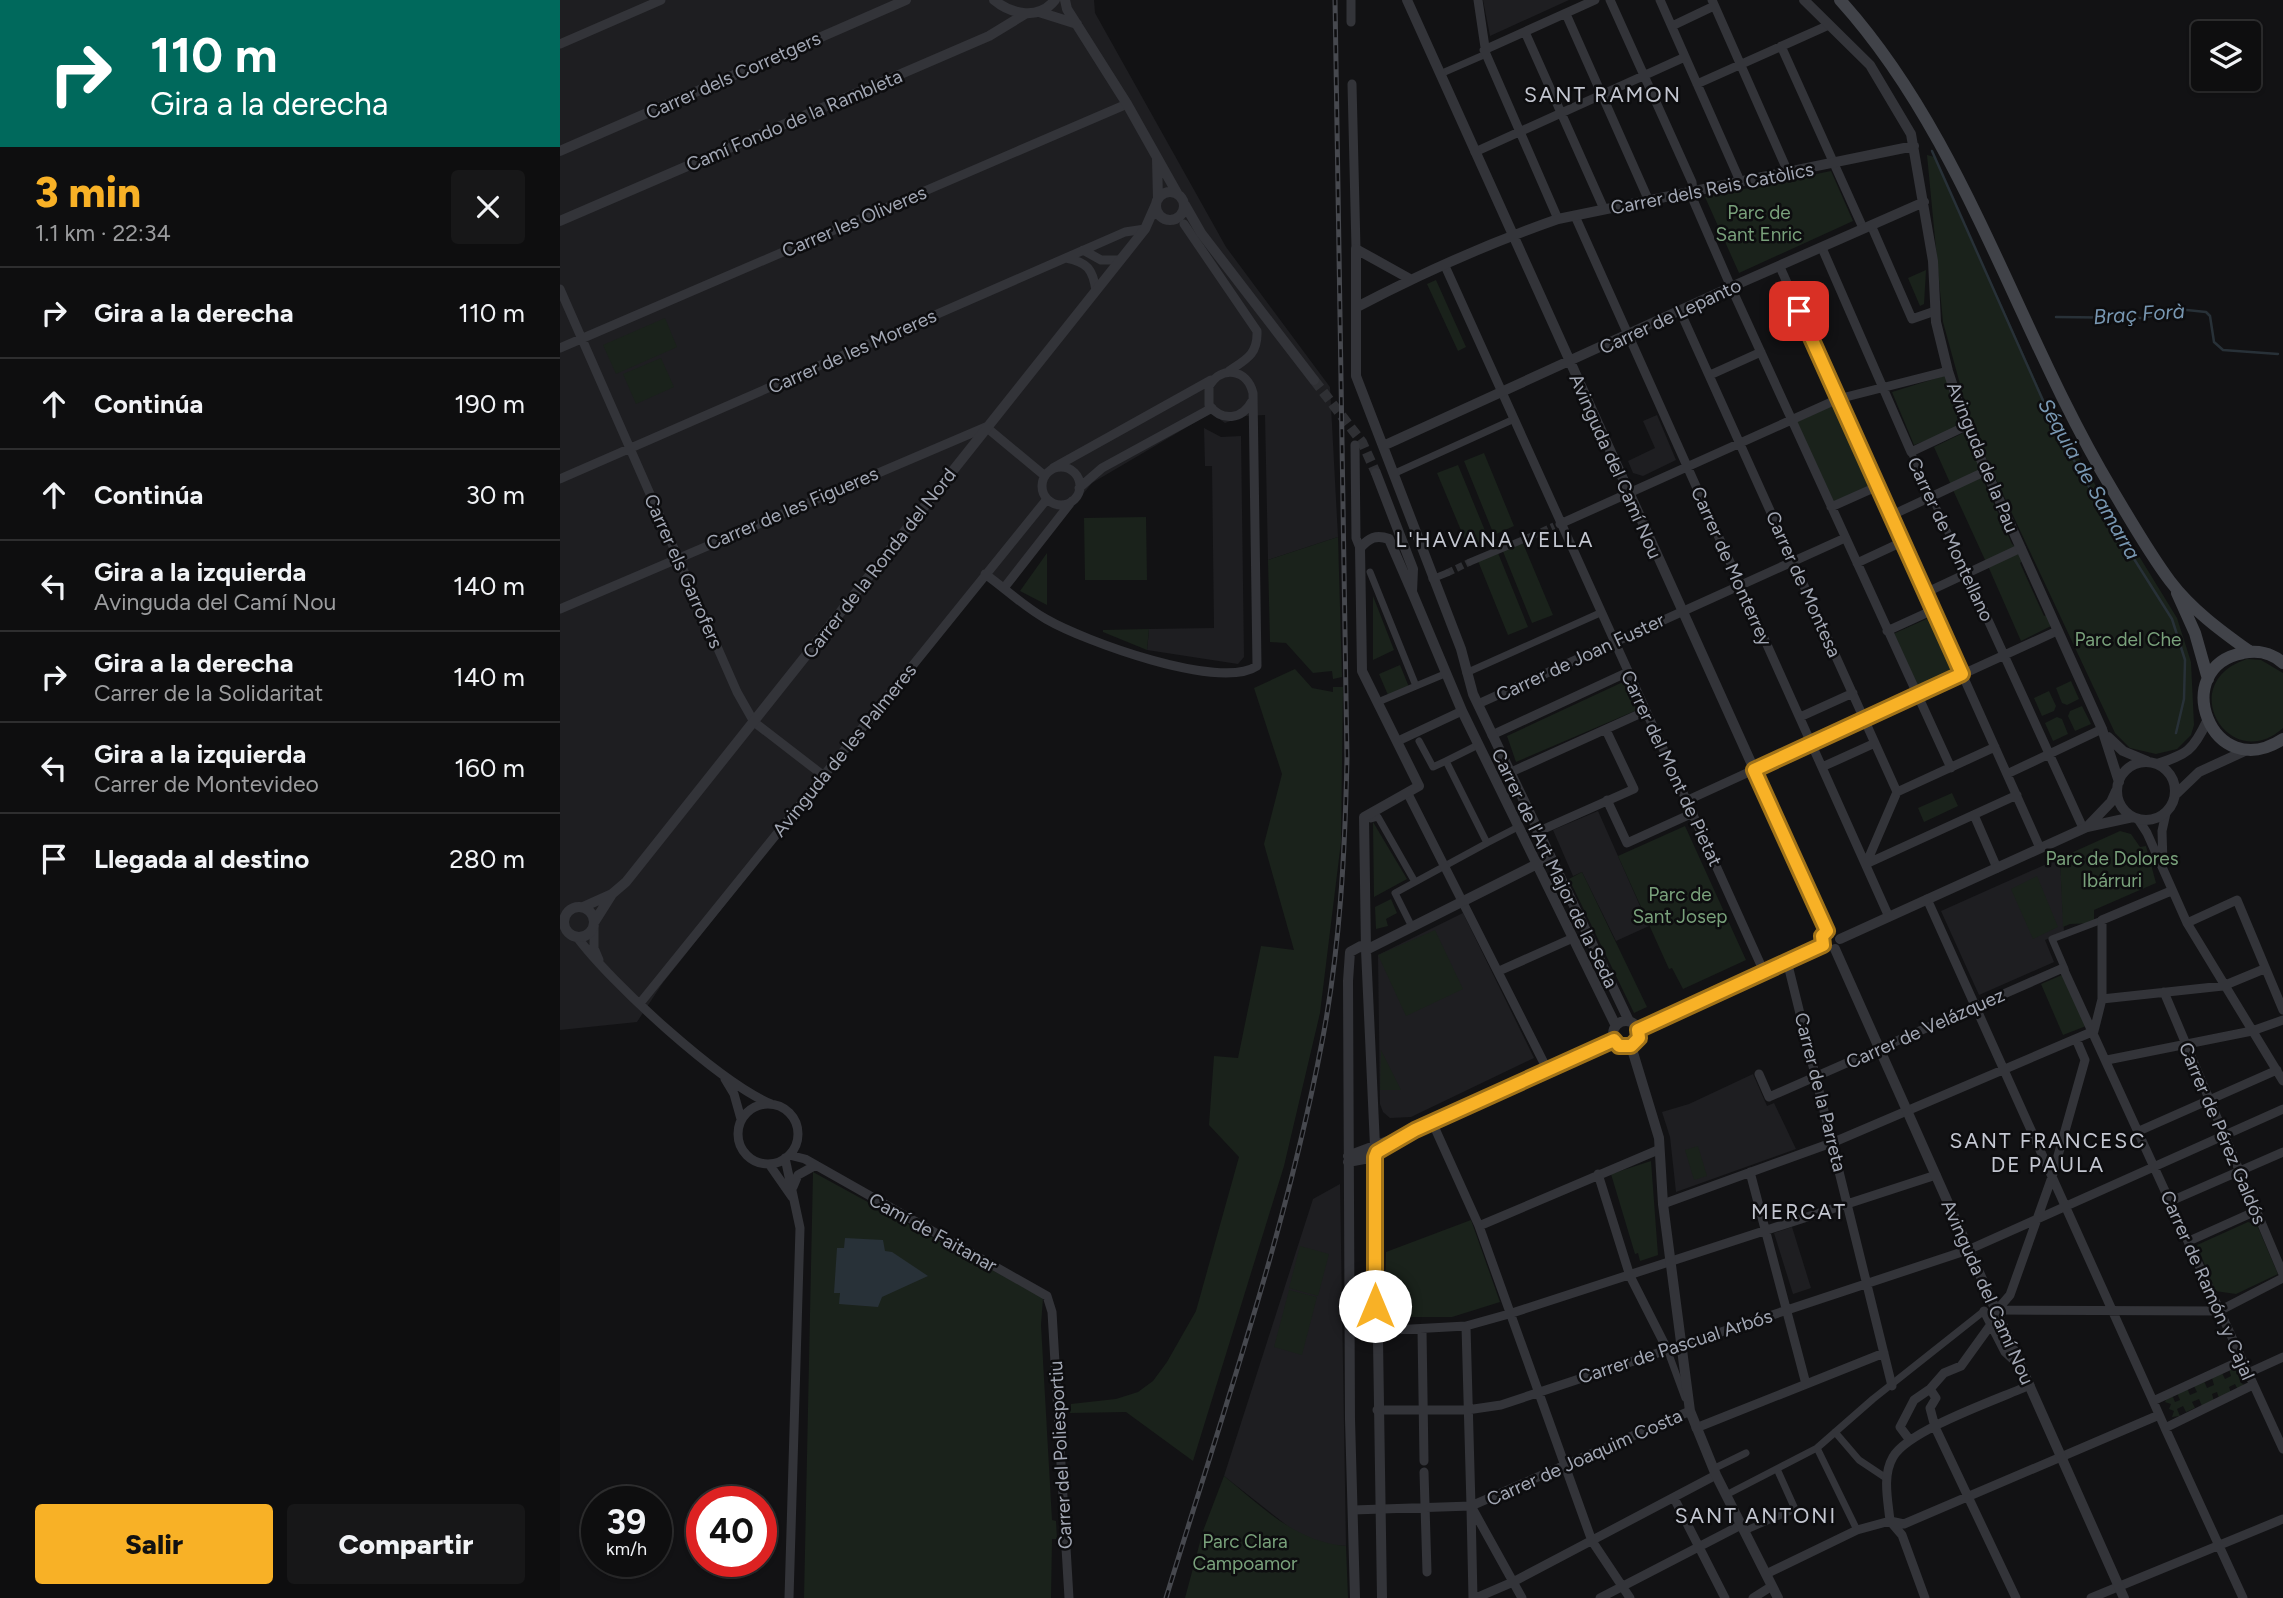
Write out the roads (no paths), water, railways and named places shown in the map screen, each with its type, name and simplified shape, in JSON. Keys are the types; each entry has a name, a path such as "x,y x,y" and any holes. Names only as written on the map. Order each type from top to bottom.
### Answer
{"main road":[{"path":"1840,0 1885,53 1942,148 2086,446 2174,586 2195,633 2208,679"},
{"path":"2174,586 2212,625 2249,651"},
{"path":"2283,663 2267,653 2249,651 2225,660 2208,679 2203,693 2207,721 2217,736 2231,745 2247,750 2260,750 2283,739"}],"street":[{"path":"560,44 661,0"},
{"name":"Carrer dels Corretgers","path":"560,151 906,0"},
{"path":"994,0 1007,10 1025,14 1040,12 1079,26"},
{"path":"1040,12 1055,0"},
{"path":"1065,0 1067,9 1127,104 1201,233 1314,380"},
{"path":"1351,0 1351,22"},
{"name":"Avinguda del Camí Nou","path":"1407,0 1827,931"},
{"path":"1478,0 1485,52 1558,219"},
{"path":"1440,74 1595,0"},
{"path":"1610,0 1760,352 1951,768"},
{"path":"1660,0 1740,181"},
{"name":"Avinguda de la Pau","path":"1804,0 1870,65 1911,134 1933,261 1935,311 1948,371 1966,426 2102,729 2118,785"},
{"path":"1671,26 1713,3 1788,172"},
{"path":"1566,13 1649,201"},
{"name":"Camí Fondo de la Rambleta","path":"560,221 989,36 1025,14"},
{"path":"1697,84 1829,25"},
{"path":"1525,32 1604,209"},
{"path":"1781,46 1834,164 1912,319 1935,311"},
{"path":"1475,152 1685,57"},
{"path":"1352,84 1356,249 1410,279"},
{"name":"Carrer les Oliveres","path":"560,348 1127,104"},
{"name":"Carrer dels Reis Catòlics","path":"1357,307 1410,279 1512,235 1558,219 1914,146"},
{"path":"1157,156 1157,214 1201,233"},
{"path":"1157,201 1167,192 1177,194"},
{"name":"Carrer de la Ronda del Nord","path":"583,907 612,894 626,883 1145,229 1157,201"},
{"name":"Carrer de Lepanto","path":"1383,446 1569,363 1731,286 1780,267 1924,202"},
{"path":"1175,221 1182,215 1185,205"},
{"name":"Carrer de Monterrey","path":"1575,216 1889,917"},
{"path":"1074,499 1063,504 1047,499 1042,488 1045,475 1053,468 1228,372 1252,355 1257,331 1175,221"},
{"name":"Carrer de la Ronda del Nord","path":"1145,229 1175,221"},
{"name":"Carrer de les Moreres","path":"560,479 1125,232 1145,229"},
{"name":"Carrer de Montellano","path":"1822,248 1911,452 2085,828"},
{"name":"Carrer de l'Art Major de la Seda","path":"1356,249 1356,376 1461,649 1466,673 1478,704 1549,858 1629,1021"},
{"path":"1083,250 1101,260 1120,260"},
{"path":"1066,258 1083,261 1094,272 1096,291"},
{"name":"Carrer del Mont de Pietat","path":"1445,266 1557,525 1688,800 1764,972"},
{"path":"1780,267 1876,487 2040,848"},
{"name":"Carrer els Garrofers","path":"560,289 737,692 754,722 824,776"},
{"name":"Carrer de Montesa","path":"1680,311 1897,792"},
{"path":"1710,376 1760,352"},
{"path":"1557,525 1838,399 1948,371"},
{"path":"985,574 1014,599 1048,620 1159,662 1214,674 1246,673 1257,666 1253,393 1247,379 1228,372"},
{"path":"1213,379 1207,394 1212,408 1221,415 1235,417 1242,414 1252,401"},
{"path":"1004,588 1074,499 1079,488 1102,468 1212,408"},
{"path":"1393,474 1512,420"},
{"path":"1911,452 1966,426"},
{"path":"986,427 1045,475"},
{"name":"Carrer de les Figueres","path":"560,609 986,427"},
{"path":"1355,445 1356,538 1360,548 1363,671 1419,786 1364,817 1366,950 1375,1151 1375,1331 1382,1598"},
{"path":"1053,468 1066,468 1074,473 1079,488"},
{"path":"1890,516 1986,471"},
{"name":"Carrer de l'Art Major de la Seda","path":"1376,473 1413,569 1412,593"},
{"path":"1831,507 1876,487"},
{"name":"Avinguda de les Palmeres","path":"641,1002 1047,499"},
{"path":"1470,562 1532,536"},
{"name":"Carrer de l'Art Major de la Seda","path":"1360,548 1374,537 1389,539 1462,711 1616,1026"},
{"name":"Carrer de Joan Fuster","path":"1478,704 1845,538"},
{"path":"1857,564 1902,542"},
{"name":"Carrer de l'Art Major de la Seda","path":"1404,544 1431,575"},
{"path":"1925,593 2021,548"},
{"path":"1370,572 1416,686"},
{"path":"1431,575 1447,573"},
{"path":"1887,631 1933,610"},
{"path":"1466,673 1600,613"},
{"path":"1688,800 2057,631"},
{"path":"1492,735 1628,672"},
{"path":"1378,702 1447,673"},
{"path":"1800,717 1853,692"},
{"path":"1398,741 1478,704"},
{"path":"1462,711 1478,704"},
{"path":"1509,773 1646,711"},
{"path":"2085,828 2112,802 2118,785 2130,767 2186,754 2199,739 2207,721"},
{"path":"2007,774 2102,729"},
{"name":"Avinguda de la Pau","path":"2102,729 2123,751 2153,763"},
{"path":"1537,832 1634,789 1606,730"},
{"path":"1419,741 1433,767 1478,745"},
{"path":"1822,767 1875,743"},
{"path":"1866,864 1897,792 1995,747"},
{"path":"2164,873 2162,831 2166,813 2175,795 2199,772 2247,750"},
{"path":"1446,761 1487,843"},
{"path":"2153,763 2167,771 2174,782 2175,795"},
{"path":"2118,785 2121,805 2147,833 2187,923 2283,1081"},
{"path":"1408,794 1548,1071"},
{"path":"1866,864 2017,795"},
{"path":"1607,800 1627,843 1693,813"},
{"path":"1638,1030 1823,945 1838,944 1927,899 2085,828 2135,818 2157,818 2166,813"},
{"path":"1974,815 1997,868"},
{"path":"1371,819 1378,817 1415,882"},
{"path":"1412,927 1395,893 1518,827"},
{"path":"1366,950 1549,858"},
{"path":"1663,1204 1834,1142 2094,1031 2102,999 2102,920 2171,891"},
{"name":"Carrer de la Ronda del Nord","path":"594,924 612,894"},
{"path":"1927,899 2243,1598"},
{"path":"2187,923 2237,900 2283,1010"},
{"path":"601,965 594,948 591,912 583,907 565,910 563,925 601,965 641,1002 723,1074 754,1097 789,1113 796,1126 796,1142 805,1159"},
{"name":"Carrer de Ramón y Cajal","path":"2102,920 2052,939 2283,1449"},
{"path":"577,937 587,935 594,924"},
{"path":"1823,945 1822,936 1827,931 1834,930 1838,944"},
{"path":"1499,971 1573,938"},
{"name":"Avinguda del Camí Nou","path":"1838,944 1879,1049 2124,1598"},
{"path":"1355,1598 1348,981 1350,952 1358,946 1366,950"},
{"name":"Carrer de la Parreta","path":"1787,961 1834,1142 1892,1386"},
{"name":"Carrer de Velázquez","path":"1759,1074 1769,1097 2059,968 2065,969"},
{"path":"2102,999 2223,986 2264,969"},
{"path":"1348,981 1368,978"},
{"name":"Carrer de Pérez Galdós","path":"2164,992 2283,1276"},
{"path":"2107,1060 2252,1031 2283,1020"},
{"path":"1629,1021 1638,1030 1639,1038 1631,1046 1619,1046 1614,1040 1616,1026 1629,1021"},
{"path":"1997,1310 2010,1295 2052,1177 2085,1060 2076,1039"},
{"path":"1374,1128 1393,1133 1433,1124 1614,1040"},
{"path":"1631,1046 1659,1138 1663,1204 1690,1411"},
{"path":"2139,1130 2277,1070"},
{"path":"723,1074 734,1094 741,1119 738,1129 740,1146 754,1161 769,1164 787,1156 796,1142"},
{"path":"741,1119 760,1105 771,1104"},
{"name":"Carrer de Pascual Arbós","path":"1377,1410 1467,1410 1501,1405 1968,1250 2283,1109"},
{"path":"1433,1124 1479,1226 1592,1541 1630,1598"},
{"path":"1348,1159 1380,1150 1415,1130"},
{"path":"1479,1226 1658,1150"},
{"path":"2171,1201 2282,1155"},
{"path":"787,1156 800,1228 789,1598"},
{"name":"Camí de Faitanar","path":"787,1156 805,1159 1047,1296 1052,1312"},
{"path":"769,1164 796,1203"},
{"path":"793,1188 797,1175 816,1165"},
{"path":"1750,1172 1806,1384"},
{"path":"1598,1174 1630,1276 1667,1349 1714,1472 1778,1598"},
{"path":"1375,1331 1466,1326 1630,1276 1936,1175"},
{"path":"2189,1241 2256,1211"},
{"path":"1997,1310 2219,1311 2283,1276"},
{"path":"1726,1495 1817,1448 1984,1311 1992,1322 2005,1352 2022,1367"},
{"name":"Carrer del Poliesportiu","path":"1052,1312 1069,1598"},
{"path":"1909,1438 1900,1427 1914,1401 1930,1390 1944,1373 1961,1366 1992,1322"},
{"path":"1466,1326 1475,1598 1513,1582 1674,1498 1746,1453"},
{"path":"1422,1330 1424,1461"},
{"path":"1696,1428 1884,1353"},
{"path":"2248,1373 2283,1357"},
{"path":"2153,1401 2242,1360"},
{"path":"1925,1598 1902,1535 1890,1521 1886,1478 1893,1457 1909,1438 2030,1385"},
{"path":"2165,1428 2253,1385"},
{"path":"1930,1390 1937,1398 1930,1408 1935,1427 2016,1598"},
{"name":"Carrer de Joaquim Costa","path":"1353,1510 1471,1506 1690,1411"},
{"path":"1766,1574 1857,1530 1890,1521 1904,1524 2060,1455 2159,1415"},
{"path":"1835,1432 1858,1460 1886,1478"},
{"path":"1817,1448 1857,1530"},
{"path":"1600,1598 1699,1547 1795,1509 1777,1469"},
{"path":"1424,1472 1427,1572"},
{"path":"1674,1498 1725,1598"},
{"path":"1471,1506 1522,1598"},
{"path":"2091,1598 2283,1519"},
{"path":"1753,1598 1772,1586"}],"waterway":[{"name":"Séquia de Samarra","path":"1932,151 2053,423 2093,494 2172,619 2185,660 2184,699 2176,733"},
{"name":"Braç Forà","path":"2056,317 2143,318 2177,309 2206,312 2210,316 2214,342 2223,350 2278,354"}],"tunnel":[{"path":"1314,380 1362,442 1376,473"},
{"path":"1532,536 1554,526"},
{"path":"1447,573 1470,562"}],"railway":[{"path":"1166,1598 1272,1253 1322,1042 1337,936 1347,758 1335,0"}],"district":[{"name":"SANT RAMON","path":"1603,95"},
{"name":"L'HAVANA VELLA","path":"1495,540"},
{"name":"SANT FRANCESC DE PAULA","path":"2048,1153"},
{"name":"MERCAT","path":"1799,1212"},
{"name":"SANT ANTONI","path":"1756,1516"}],"park label":[{"name":"Parc de Sant Enric","path":"1759,223"},
{"name":"Parc del Che","path":"2128,639"},
{"name":"Parc de Dolores Ibárruri","path":"2112,869"},
{"name":"Parc de Sant Josep","path":"1680,905"},
{"name":"Parc Clara Campoamor","path":"1245,1552"}]}
